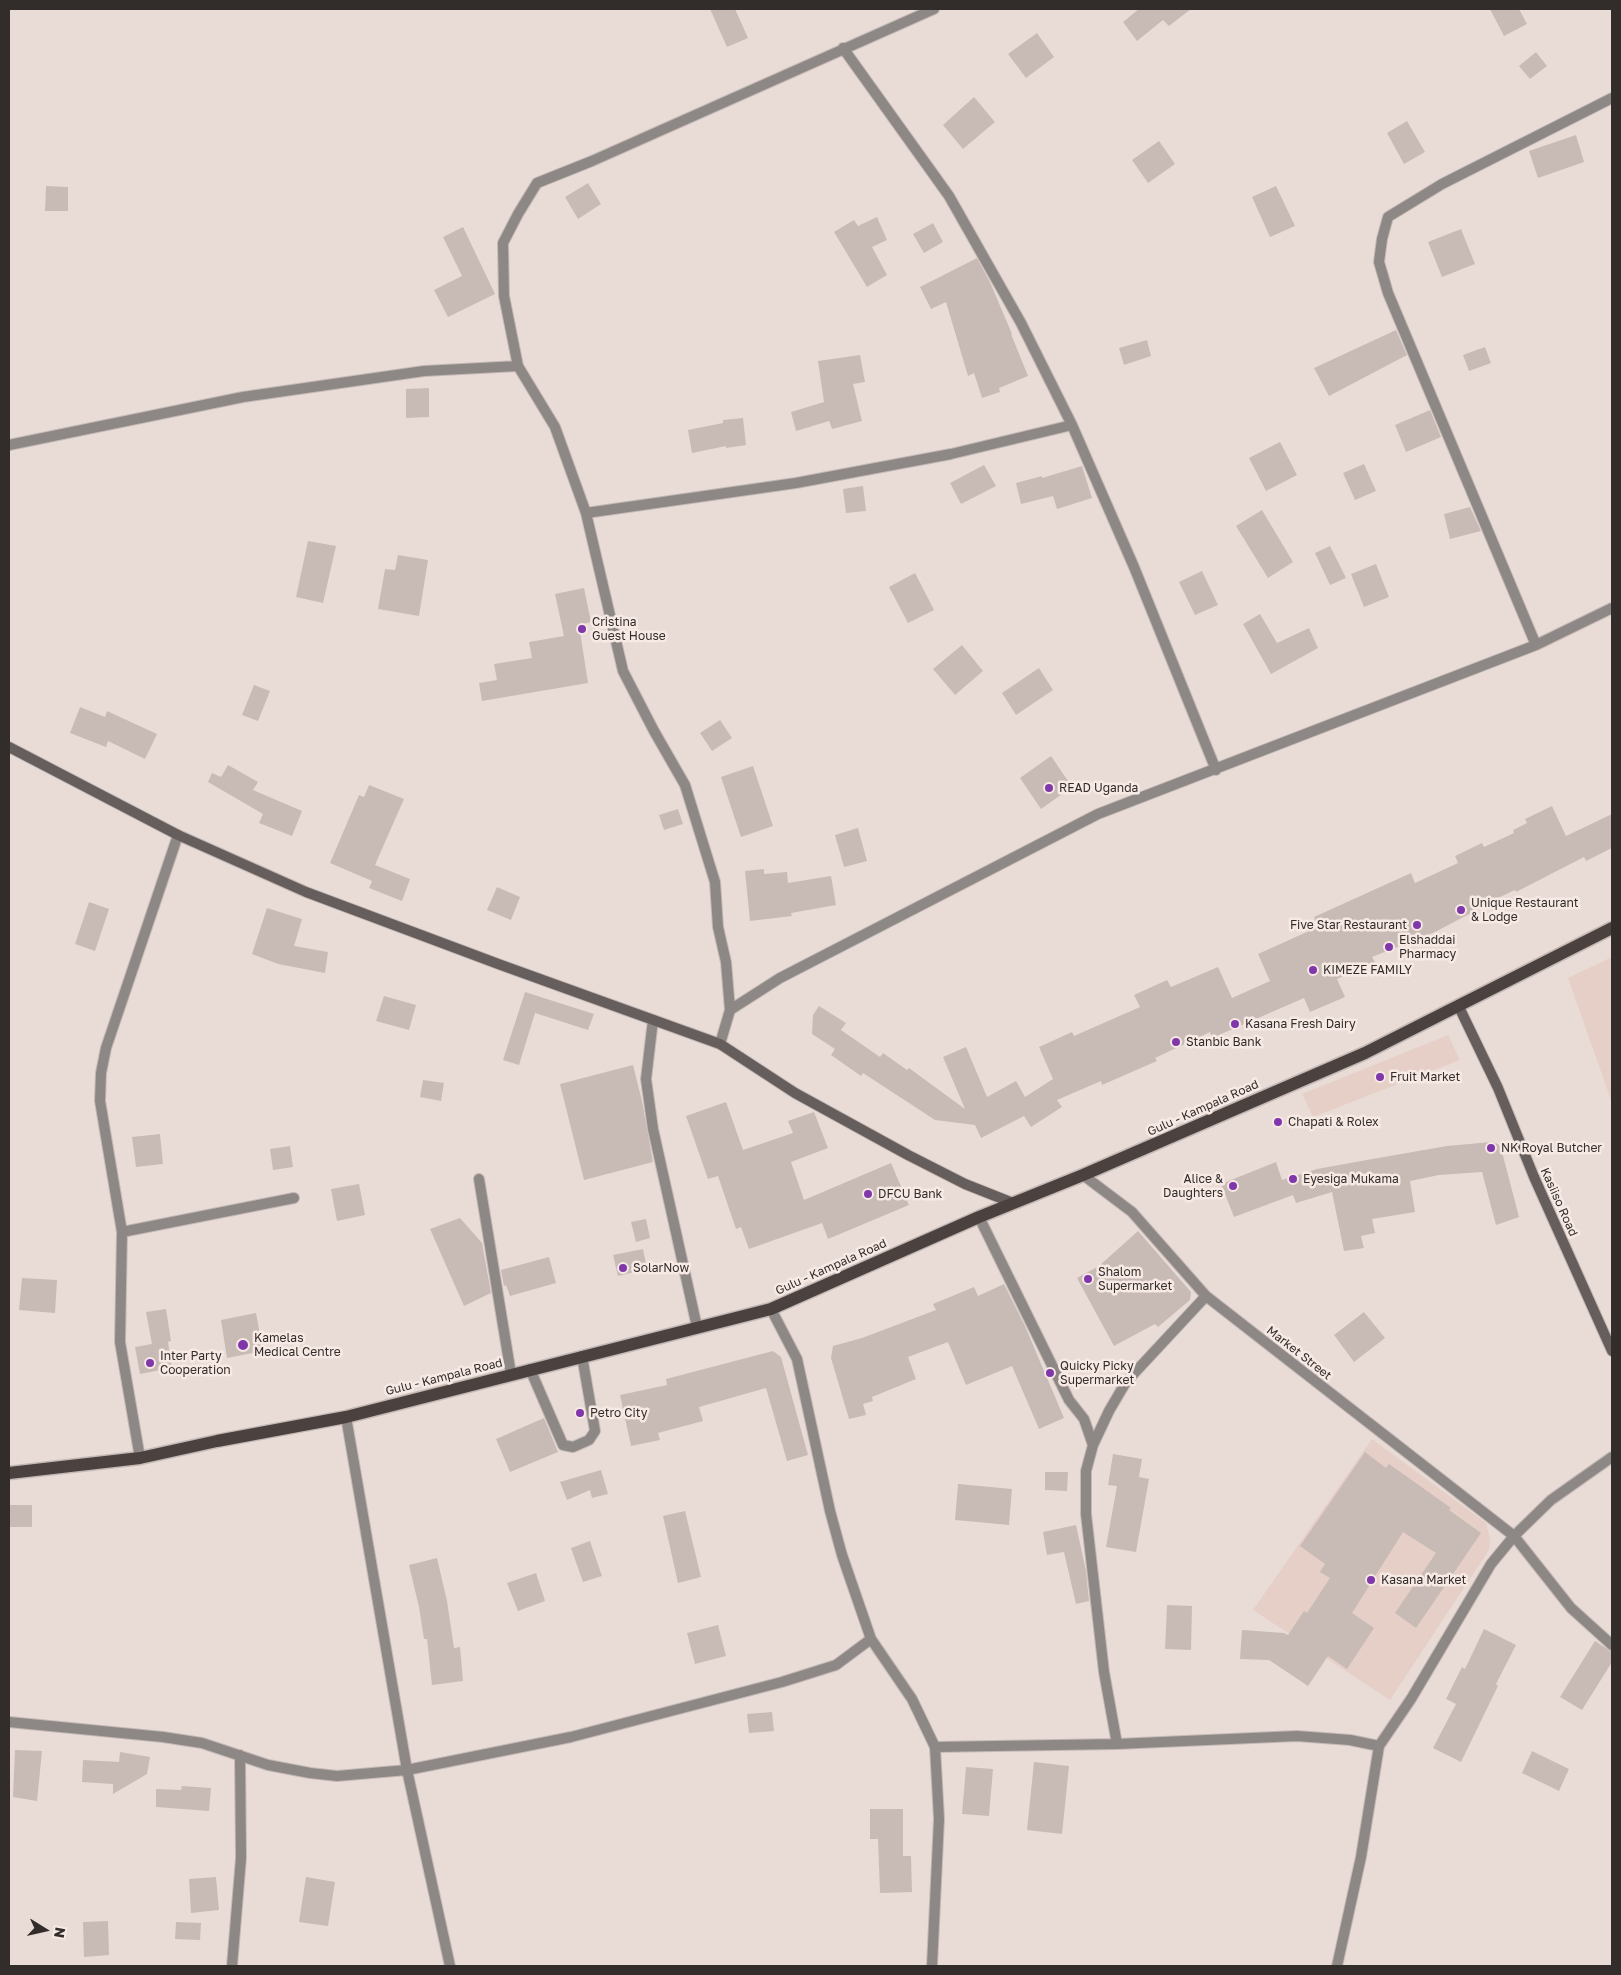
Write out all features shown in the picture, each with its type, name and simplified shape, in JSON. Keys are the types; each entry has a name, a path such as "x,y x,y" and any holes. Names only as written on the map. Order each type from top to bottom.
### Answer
{"main road":[{"name":"Gulu - Kampala Road","path":"9,1473 140,1458 346,1416 771,1309 979,1217 1083,1175 1365,1053 1612,928"}],"street":[{"path":"720,1044 730,1010 726,962 718,927 715,882 685,785 623,671 586,513 555,427 518,366 504,296 503,243 537,183 592,161 934,9"},
{"path":"843,48 949,196 1021,323 1072,425 1134,567 1216,770"},
{"path":"1536,645 1388,293 1379,262 1382,239 1388,217 1442,184 1612,98"},
{"path":"9,445 243,398 424,371 518,366"},
{"path":"586,513 796,483 951,454 1072,425"},
{"path":"730,1010 780,978 1098,814 1536,645 1612,608"},
{"path":"9,747 178,835 306,892 720,1044 795,1093 908,1155 965,1184 1013,1203"},
{"path":"140,1458 120,1342 122,1232 100,1101 101,1073 106,1048 178,835"},
{"name":"Kasiiso Road","path":"1459,1007 1498,1088 1534,1177 1612,1352"},
{"path":"652,1020 646,1079 651,1119 697,1327"},
{"name":"Market Street","path":"1083,1175 1132,1212 1206,1296 1514,1536 1571,1608 1612,1646"},
{"path":"479,1179 511,1374"},
{"path":"122,1232 294,1198"},
{"path":"979,1217 1068,1400 1084,1419 1093,1445"},
{"path":"1117,1744 1104,1672 1086,1514 1086,1471 1093,1445 1109,1411 1126,1382 1206,1296"},
{"path":"771,1309 797,1359 830,1511 842,1555 871,1639 912,1699 934,1747 939,1819 932,1966"},
{"path":"530,1369 563,1444 573,1447 589,1440 595,1431 582,1356"},
{"path":"346,1416 407,1770 450,1966"},
{"path":"1337,1966 1361,1857 1379,1746 1412,1699 1491,1564 1514,1536 1551,1500 1612,1457"},
{"path":"9,1722 163,1737 202,1743 268,1765 310,1773 337,1776 407,1770 571,1737 782,1682 836,1665 871,1639"},
{"path":"934,1747 1117,1744 1298,1736 1350,1740 1379,1746"},
{"path":"232,1966 241,1858 240,1755"}],"shaded area":[{"path":"1612,957 1612,1103 1568,978"},
{"name":"Fruit Market","path":"1448,1035 1460,1060 1313,1117 1302,1094"},
{"name":"Kasana Market","path":"1372,1439 1486,1523 1490,1538 1489,1550 1390,1700 1253,1610"}],"building":[{"path":"710,9 735,9 748,38 727,47"},
{"path":"1139,9 1191,9 1169,26 1163,20 1137,41 1123,22"},
{"path":"1490,9 1519,9 1527,24 1504,36"},
{"path":"1037,33 1054,57 1026,78 1008,54"},
{"path":"1536,52 1547,66 1530,79 1519,66"},
{"path":"974,97 995,122 963,149 943,125"},
{"path":"1407,121 1425,152 1404,164 1387,133"},
{"path":"1576,135 1584,162 1538,178 1529,151"},
{"path":"1159,141 1175,164 1148,183 1132,160"},
{"path":"588,183 601,204 578,219 565,197"},
{"path":"46,186 68,187 68,211 45,211"},
{"path":"1276,186 1295,226 1270,237 1252,197"},
{"path":"877,217 887,240 872,247 887,275 867,287 834,232 854,220 858,226"},
{"path":"933,223 943,242 924,253 913,234"},
{"path":"463,227 495,294 448,317 434,290 462,276 443,237"},
{"path":"1461,229 1475,264 1442,277 1428,242"},
{"path":"977,258 990,282 1028,376 999,388 1000,392 982,398 974,373 968,376 946,302 931,309 920,287"},
{"path":"1396,330 1407,355 1329,396 1314,368"},
{"path":"1147,340 1151,356 1124,365 1119,348"},
{"path":"1485,347 1491,363 1469,371 1463,355"},
{"path":"860,355 865,382 853,384 862,421 832,429 829,421 796,431 791,412 824,402 818,361"},
{"path":"429,388 429,417 406,418 406,389"},
{"path":"1430,410 1441,437 1406,452 1395,425"},
{"path":"743,418 746,445 726,448 726,446 692,453 688,430 723,423 723,420"},
{"path":"1280,442 1297,475 1266,491 1249,458"},
{"path":"1364,464 1376,491 1355,500 1343,473"},
{"path":"984,465 996,486 961,504 950,483"},
{"path":"1082,466 1092,498 1057,509 1053,496 1021,504 1016,483 1042,476 1042,478"},
{"path":"863,486 866,511 846,513 843,489"},
{"path":"1470,507 1481,531 1450,539 1444,514"},
{"path":"1262,510 1293,562 1268,578 1236,526"},
{"path":"308,541 336,546 323,603 296,597"},
{"path":"1330,546 1346,578 1330,585 1315,553"},
{"path":"398,555 428,560 419,616 378,609 385,569 395,570"},
{"path":"1376,564 1389,597 1364,607 1351,574"},
{"path":"1202,571 1218,605 1195,615 1179,582"},
{"path":"915,573 934,610 908,623 889,587"},
{"path":"584,588 591,622 579,625 588,683 482,701 479,683 497,680 494,664 532,658 529,642 564,636 555,594"},
{"path":"1260,614 1277,643 1309,628 1318,648 1271,674 1243,624"},
{"path":"962,645 983,671 955,695 933,669"},
{"path":"1039,668 1053,690 1016,715 1002,693"},
{"path":"254,685 270,691 258,721 242,715"},
{"path":"80,707 105,717 107,711 157,734 145,759 108,741 106,747 70,733"},
{"path":"720,720 732,738 712,751 700,733"},
{"path":"1051,756 1072,787 1041,809 1020,778"},
{"path":"228,765 258,782 253,790 302,811 292,836 259,823 263,814 208,782 212,773 221,777"},
{"path":"753,766 773,826 741,837 721,777"},
{"path":"369,785 404,799 375,865 410,879 402,901 369,888 372,881 330,863 359,795 364,797"},
{"path":"1552,806 1566,836 1612,814 1612,848 1586,861 1584,857 1516,892 1515,890 1470,911 1471,913 1435,932 1372,957 1375,962 1337,979 1345,997 1310,1012 1304,998 1212,1038 1210,1032 1155,1058 1157,1061 1102,1085 1101,1081 1057,1100 1062,1107 1031,1127 1024,1116 981,1138 975,1125 935,1120 863,1073 861,1076 831,1055 835,1049 812,1034 813,1015 819,1006 846,1023 841,1030 880,1057 883,1053 907,1070 909,1068 965,1109 943,1057 966,1047 987,1097 1016,1081 1025,1097 1053,1079 1039,1047 1072,1032 1074,1036 1140,1007 1134,995 1167,980 1171,987 1218,967 1232,998 1270,981 1258,954 1318,927 1314,917 1411,873 1415,883 1458,863 1455,856 1482,843 1484,847 1514,833 1513,830 1527,823 1525,819"},
{"path":"678,809 683,824 664,830 659,815"},
{"path":"858,828 867,861 844,867 835,835"},
{"path":"764,869 764,874 787,872 788,883 831,876 836,905 791,913 792,916 750,921 745,871"},
{"path":"497,887 520,897 511,920 487,910"},
{"path":"89,902 109,909 95,951 75,944"},
{"path":"267,908 302,919 294,946 328,952 325,973 278,964 252,954"},
{"path":"525,992 594,1014 588,1030 535,1013 519,1065 503,1060"},
{"path":"384,996 416,1005 409,1030 376,1021"},
{"path":"633,1065 642,1101 653,1162 584,1180 560,1084"},
{"path":"423,1080 444,1083 441,1101 420,1097"},
{"path":"726,1102 743,1150 793,1133 788,1121 814,1112 828,1148 791,1162 804,1200 891,1163 909,1205 828,1239 822,1223 749,1249 741,1227 736,1229 718,1176 708,1179 686,1116"},
{"path":"160,1134 163,1164 136,1167 132,1137"},
{"path":"1491,1142 1498,1144 1501,1148 1519,1217 1496,1225 1482,1172 1439,1175 1410,1181 1415,1212 1372,1219 1375,1233 1361,1236 1364,1248 1344,1251 1332,1192 1296,1203 1293,1195 1234,1217 1221,1184 1276,1162 1282,1180 1317,1169 1361,1161 1447,1146"},
{"path":"290,1146 293,1167 273,1170 270,1149"},
{"path":"359,1184 365,1215 337,1221 331,1189"},
{"path":"460,1218 482,1243 491,1293 464,1306 430,1229"},
{"path":"646,1219 650,1238 636,1242 631,1222"},
{"path":"1138,1231 1191,1292 1190,1300 1158,1327 1155,1324 1114,1346 1077,1278 1099,1266"},
{"path":"643,1249 647,1269 618,1276 613,1255"},
{"path":"549,1257 556,1283 510,1296 506,1285 504,1286 501,1270"},
{"path":"22,1278 57,1280 55,1313 19,1310"},
{"path":"1004,1284 1025,1326 1064,1418 1039,1429 1012,1366 966,1385 948,1342 908,1357 916,1379 872,1397 873,1401 863,1404 866,1415 849,1419 831,1358 833,1346 862,1338 936,1310 933,1304 974,1287 978,1296"},
{"path":"166,1309 171,1341 168,1342 172,1368 140,1374 135,1347 152,1344 146,1312"},
{"path":"1364,1312 1385,1338 1354,1362 1334,1335"},
{"path":"256,1313 263,1351 227,1358 221,1320"},
{"path":"773,1351 781,1357 808,1455 787,1461 766,1388 699,1407 703,1421 658,1433 660,1440 631,1446 620,1395 667,1385 666,1379"},
{"path":"544,1418 558,1452 510,1472 496,1439"},
{"path":"1365,1452 1386,1468 1389,1464 1451,1508 1449,1510 1481,1533 1416,1628 1395,1613 1436,1553 1403,1532 1352,1613 1374,1628 1347,1669 1328,1656 1308,1686 1269,1660 1240,1659 1242,1630 1284,1633 1288,1635 1304,1611 1307,1613 1330,1578 1320,1572 1325,1564 1300,1546"},
{"path":"1113,1454 1142,1459 1139,1477 1149,1479 1136,1552 1106,1547 1117,1486 1108,1485"},
{"path":"601,1470 608,1494 592,1498 590,1490 567,1500 560,1482"},
{"path":"1045,1472 1068,1472 1067,1491 1045,1490"},
{"path":"958,1484 1012,1489 1009,1525 955,1520"},
{"path":"9,1505 32,1505 32,1527 9,1527"},
{"path":"685,1511 701,1577 678,1583 663,1516"},
{"path":"1076,1525 1086,1571 1089,1601 1076,1604 1064,1552 1047,1555 1043,1532"},
{"path":"590,1541 602,1576 583,1582 571,1548"},
{"path":"437,1558 447,1601 454,1648 460,1647 463,1681 432,1685 427,1639 424,1639 409,1565"},
{"path":"536,1573 545,1601 518,1611 507,1583"},
{"path":"1167,1605 1192,1606 1191,1650 1165,1649"},
{"path":"718,1625 726,1656 695,1664 687,1633"},
{"path":"1484,1629 1516,1645 1496,1684 1498,1686 1461,1762 1433,1748 1456,1704 1446,1699 1462,1667 1465,1669"},
{"path":"1595,1641 1612,1652 1612,1662 1582,1710 1560,1697"},
{"path":"772,1712 774,1731 749,1733 747,1714"},
{"path":"15,1750 42,1751 37,1801 13,1797"},
{"path":"1532,1751 1569,1769 1559,1791 1522,1773"},
{"path":"120,1752 150,1757 147,1774 113,1794 113,1784 82,1782 83,1760 119,1762"},
{"path":"1034,1762 1069,1766 1062,1834 1027,1830"},
{"path":"966,1767 993,1769 989,1816 962,1814"},
{"path":"182,1786 211,1788 209,1811 156,1807 156,1789 181,1790"},
{"path":"870,1809 903,1809 903,1856 911,1856 912,1892 880,1893 878,1839 870,1839"},
{"path":"216,1877 219,1910 191,1913 189,1879"},
{"path":"306,1877 335,1882 328,1926 299,1922"},
{"path":"108,1921 109,1955 84,1957 83,1922"},
{"path":"176,1922 201,1923 200,1940 175,1939"}],"place":[{"name":"Cristina Guest House","path":"582,629"},
{"name":"READ Uganda","path":"1049,788"},
{"name":"Unique Restaurant & Lodge","path":"1461,910"},
{"name":"Five Star Restaurant","path":"1417,925"},
{"name":"Elshaddai Pharmacy","path":"1389,947"},
{"name":"KIMEZE FAMILY","path":"1313,970"},
{"name":"Kasana Fresh Dairy","path":"1235,1024"},
{"name":"Stanbic Bank","path":"1176,1042"},
{"name":"Fruit Market","path":"1380,1077"},
{"name":"Chapati & Rolex","path":"1278,1122"},
{"name":"NK Royal Butcher","path":"1491,1148"},
{"name":"Eyesiga Mukama","path":"1293,1179"},
{"name":"Alice & Daughters","path":"1233,1186"},
{"name":"DFCU Bank","path":"868,1194"},
{"name":"SolarNow","path":"623,1268"},
{"name":"Shalom Supermarket","path":"1088,1279"},
{"name":"Kamelas Medical Centre","path":"243,1345"},
{"name":"Inter Party Cooperation","path":"150,1363"},
{"name":"Quicky Picky Supermarket","path":"1050,1373"},
{"name":"Petro City","path":"580,1413"},
{"name":"Kasana Market","path":"1371,1580"}]}
